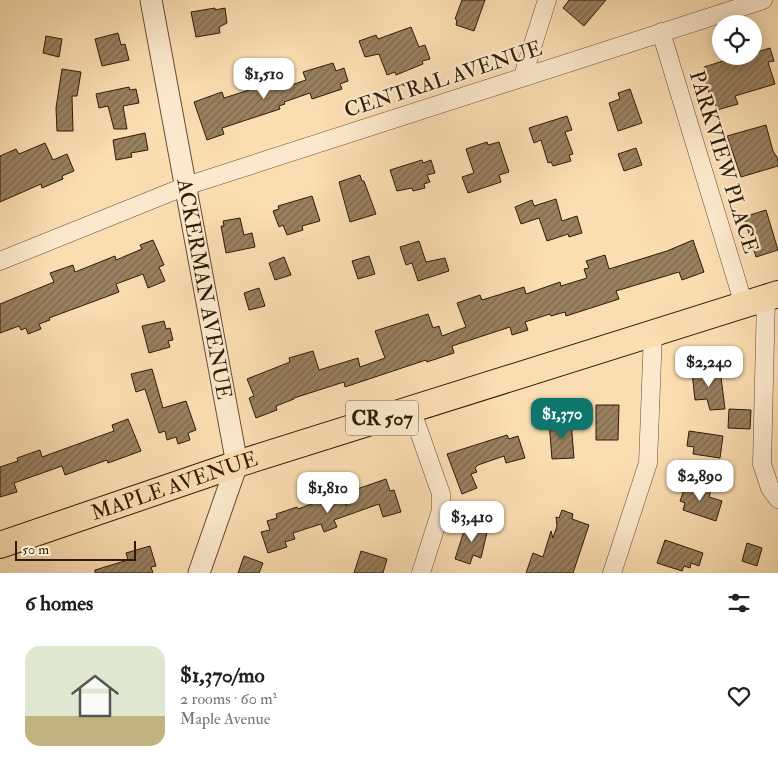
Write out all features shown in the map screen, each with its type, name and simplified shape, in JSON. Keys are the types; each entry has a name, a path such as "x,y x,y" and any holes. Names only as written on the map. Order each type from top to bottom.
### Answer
{"main road":[{"name":"MAPLE AVENUE","path":"0,545 237,464 762,299"}],"street":[{"name":"ACKERMAN AVENUE","path":"151,0 237,464 199,573"},
{"path":"523,76 547,0"},
{"name":"CENTRAL AVENUE","path":"0,261 186,186 763,0"},
{"name":"PARKVIEW PLACE","path":"661,32 762,299 762,464 770,488 778,499"},
{"path":"612,573 648,463 653,333"},
{"path":"411,409 441,494 441,510 420,573"}],"building":[{"path":"462,0 485,0 474,31 456,25 457,20 455,19"},
{"path":"569,0 606,0 584,26 563,8"},
{"path":"215,8 215,10 225,8 227,23 219,27 220,33 196,37 191,12"},
{"path":"411,27 419,47 425,45 430,59 422,61 423,64 396,75 395,72 387,75 379,54 365,57 359,41 376,35 378,39"},
{"path":"118,33 121,45 125,44 129,60 102,66 95,39"},
{"path":"46,36 62,39 59,57 43,53"},
{"path":"770,48 774,61 768,62 775,84 735,96 738,104 717,110 714,101 712,102 704,76 706,75 704,67 712,64 762,65 762,50"},
{"path":"333,63 336,71 344,68 348,81 340,84 342,89 312,99 310,93 284,102 285,104 279,106 280,109 222,128 224,134 207,140 194,102 222,92 224,98 262,86 264,90 273,87 274,89 280,89 306,80 303,72"},
{"path":"62,69 81,72 77,96 72,96 73,131 57,131 56,108"},
{"path":"129,87 130,90 136,89 139,103 123,106 127,129 114,129 108,106 99,108 96,94"},
{"path":"630,89 642,123 618,131 609,103 620,99 618,93"},
{"path":"567,116 572,130 565,132 573,154 569,155 571,161 553,166 551,162 548,163 541,140 534,143 529,128"},
{"path":"766,125 773,151 778,159 778,166 741,177 727,136"},
{"path":"145,133 148,150 131,153 132,157 116,160 113,140"},
{"path":"487,142 488,145 499,142 509,172 499,175 501,182 468,193 462,177 474,173 466,149"},
{"path":"45,143 53,160 67,154 74,171 62,176 63,179 42,188 41,184 0,202 0,156 16,149 19,154"},
{"path":"636,148 642,165 624,171 618,154"},
{"path":"422,160 423,163 431,160 435,173 427,175 430,182 424,184 425,188 413,191 412,188 397,191 390,170"},
{"path":"360,175 376,214 350,222 339,182"},
{"path":"312,196 320,221 302,226 303,230 287,235 283,225 279,227 273,211 279,209 278,206"},
{"path":"556,199 562,221 577,216 582,233 569,237 568,234 547,241 539,218 521,224 515,207 532,200 534,206"},
{"path":"766,210 778,250 756,257 744,217"},
{"path":"240,218 244,235 252,233 255,247 226,253 221,226 224,226 223,221"},
{"path":"153,240 164,265 159,267 165,281 148,288 143,274 116,284 119,292 49,318 50,320 39,324 41,329 28,334 26,328 21,330 19,326 0,333 0,304 54,282 50,273 73,265 75,272 115,256 116,260 142,249 140,245"},
{"path":"693,240 704,272 682,280 679,272 616,291 619,299 566,316 565,312 551,316 550,314 525,322 528,330 512,335 510,327 452,346 454,353 427,362 426,360 345,387 344,382 294,398 276,406 277,410 256,418 249,398 254,396 247,379 290,362 289,358 313,351 319,370 358,358 360,367 385,358 375,331 428,314 433,328 439,326 442,336 466,327 457,303 480,295 482,300 524,287 526,294 560,282 561,286 587,278 584,269 589,268 586,261 605,255 609,269 667,251"},
{"path":"419,241 426,262 445,258 449,271 418,281 412,263 406,265 400,247"},
{"path":"369,256 375,274 358,279 352,261"},
{"path":"284,257 291,275 275,280 269,263"},
{"path":"259,288 265,306 249,310 244,293"},
{"path":"164,321 166,329 170,328 173,340 168,341 170,347 149,353 142,326"},
{"path":"152,369 163,408 186,401 196,430 188,433 190,440 178,444 176,437 167,440 165,431 159,433 145,389 136,392 131,374"},
{"path":"720,369 725,409 710,410 707,399 695,400 692,372"},
{"path":"596,405 619,405 618,440 596,440"},
{"path":"729,409 751,410 750,429 728,428"},
{"path":"128,419 141,451 108,463 107,460 65,475 62,466 14,483 17,492 0,497 0,467 18,461 17,458 40,450 42,457 114,431 112,425"},
{"path":"571,421 574,458 552,459 549,422"},
{"path":"689,431 723,436 720,458 693,454 694,447 687,446"},
{"path":"507,435 509,439 518,436 525,458 506,463 504,456 478,465 475,468 477,472 471,474 477,488 462,494 447,454"},
{"path":"386,479 390,491 394,490 401,512 383,517 379,504 334,520 337,527 324,532 321,524 293,533 295,539 285,542 287,547 268,553 261,532 270,530 267,521 277,518 276,514 297,507 298,509 341,493 346,506 357,489"},
{"path":"687,482 711,490 709,497 722,501 716,521 683,510 685,503 680,501"},
{"path":"562,510 573,514 572,519 589,525 573,573 526,573 533,553 543,557 551,531 553,538 557,526 556,517 559,518"},
{"path":"471,522 488,528 481,558 473,555 470,564 455,559 464,531 468,532"},
{"path":"665,540 703,553 699,566 691,563 690,568 684,566 682,571 657,563"},
{"path":"747,543 762,548 757,566 742,561"},
{"path":"150,546 156,566 151,567 153,573 95,573 95,570 128,560 126,553"},
{"path":"361,551 387,559 383,573 354,573"},
{"path":"244,556 263,563 259,573 238,573"}]}
